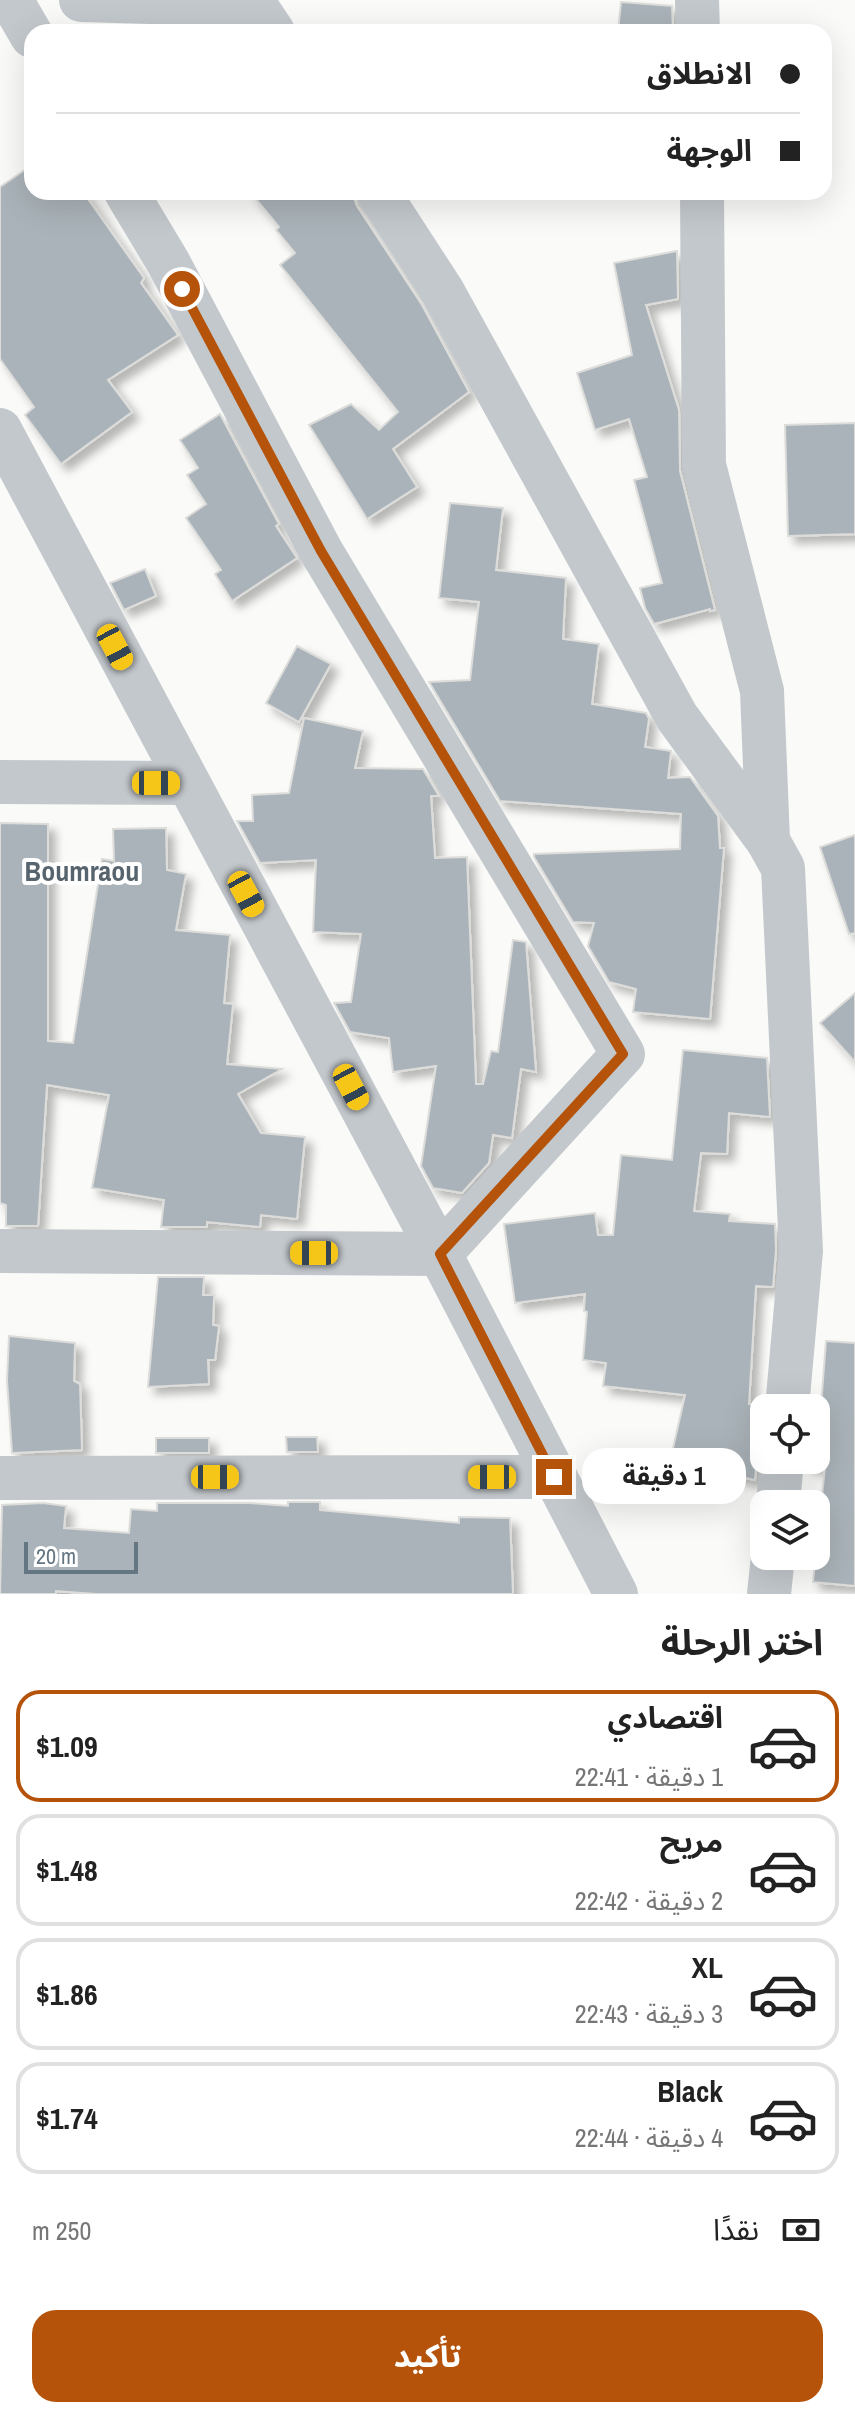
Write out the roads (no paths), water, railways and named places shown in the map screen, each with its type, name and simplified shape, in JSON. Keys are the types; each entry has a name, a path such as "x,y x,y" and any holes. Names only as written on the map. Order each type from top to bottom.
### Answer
{"street":[{"path":"11,0 25,24"},
{"path":"81,0 255,5 268,24"},
{"path":"697,0 698,24"},
{"path":"0,1251 440,1254 623,1054 321,551 168,262 131,200"},
{"path":"383,200 443,292 677,717 768,841 783,868 801,1251 788,1394"},
{"path":"702,200 704,465 762,691 768,841"},
{"path":"0,430 440,1254 616,1594"},
{"path":"0,782 187,783"},
{"path":"0,1478 554,1477"},
{"path":"769,1594 772,1570"}],"district":[{"name":"Boumraou","path":"82,871"}]}
